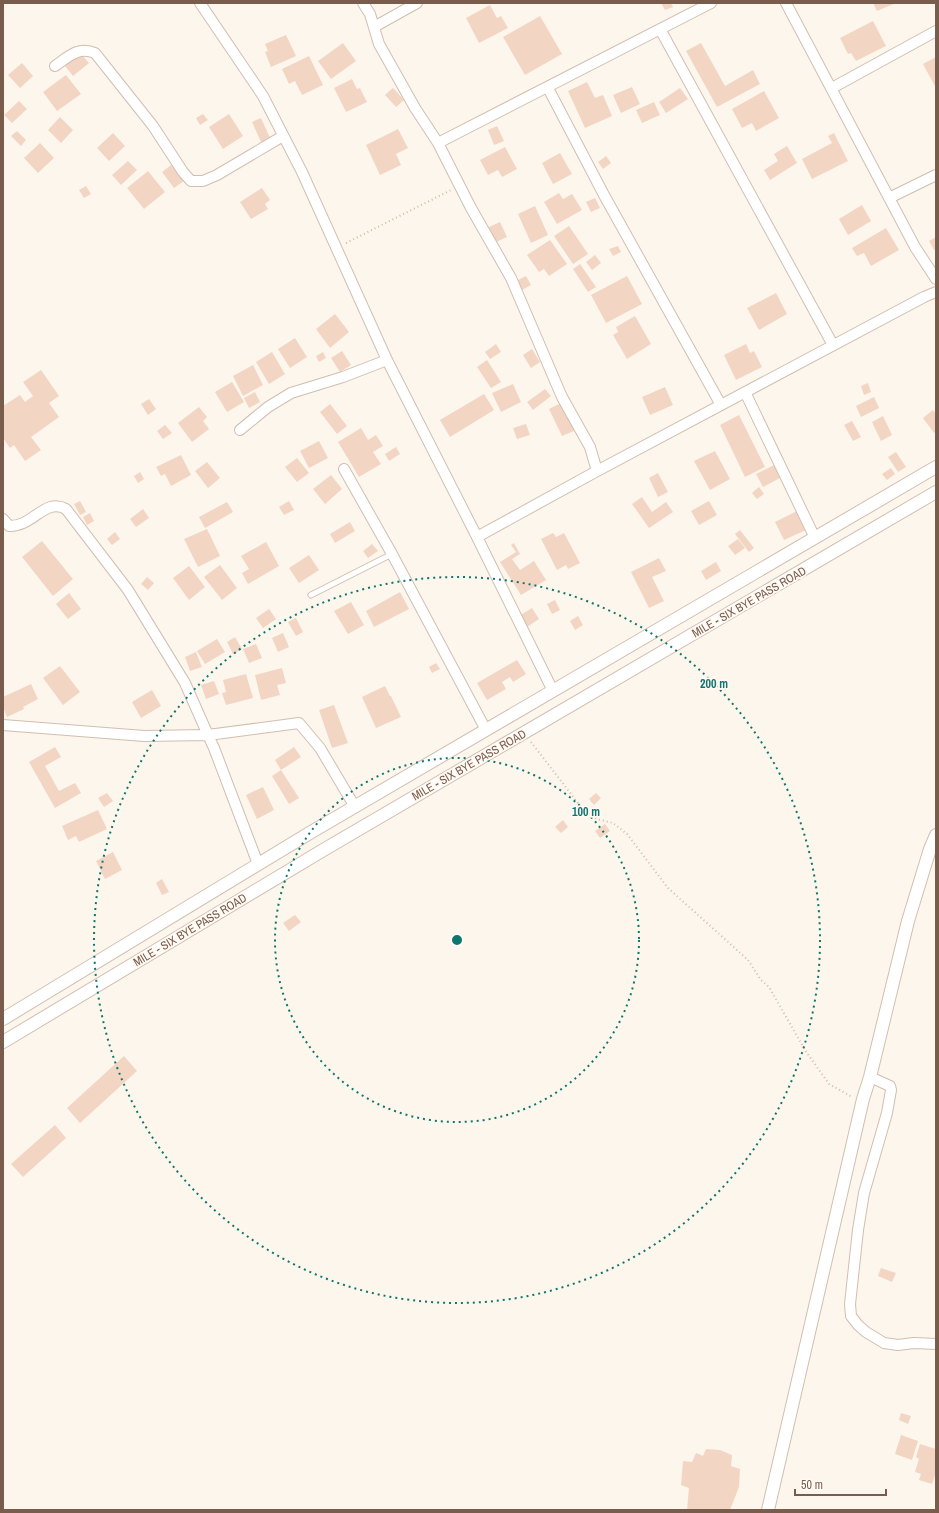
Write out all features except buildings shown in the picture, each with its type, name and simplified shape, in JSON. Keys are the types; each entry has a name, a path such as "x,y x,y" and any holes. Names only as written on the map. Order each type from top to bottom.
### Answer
{"street":[{"path":"200,3 264,96 302,172 387,360 553,691"},
{"path":"363,3 370,14 380,44 415,108 438,143 511,278 562,398 590,447 597,471"},
{"path":"374,27 417,3"},
{"path":"438,143 548,88 711,3"},
{"path":"786,3 915,247 936,279"},
{"path":"660,29 833,345"},
{"path":"832,88 936,31"},
{"path":"54,66 75,52 87,50 94,53 153,126 183,172 191,181 203,181 217,175 283,136"},
{"path":"548,88 604,195 721,405"},
{"path":"889,198 936,175"},
{"path":"477,537 833,345 936,292"},
{"path":"240,430 268,407 291,393 343,377 387,360"},
{"path":"745,392 815,538"},
{"path":"3,1019 313,831 936,467"},
{"path":"344,469 392,554 486,730"},
{"name":"MILE - SIX BYE PASS ROAD","path":"3,1042 325,849 936,492"},
{"path":"3,519 9,526 15,526 25,523 54,506 60,506 66,509 128,590 185,683 214,748 258,864"},
{"path":"3,725 144,736 208,735 299,723 320,748 355,807"},
{"path":"313,831 325,849"},
{"path":"768,1510 864,1100 908,921 930,849 936,835"},
{"path":"870,1077 890,1086 892,1090 887,1113 864,1193 858,1230 850,1304 851,1316 866,1332 884,1343 898,1345 914,1343 936,1344"}],"lane":[{"path":"311,594 392,554"}],"path":[{"path":"336,248 460,186"},
{"path":"524,733 581,807 597,819 613,823 626,834 668,888 748,960 762,980 769,987 805,1050 829,1084 849,1097 864,1100"}]}
